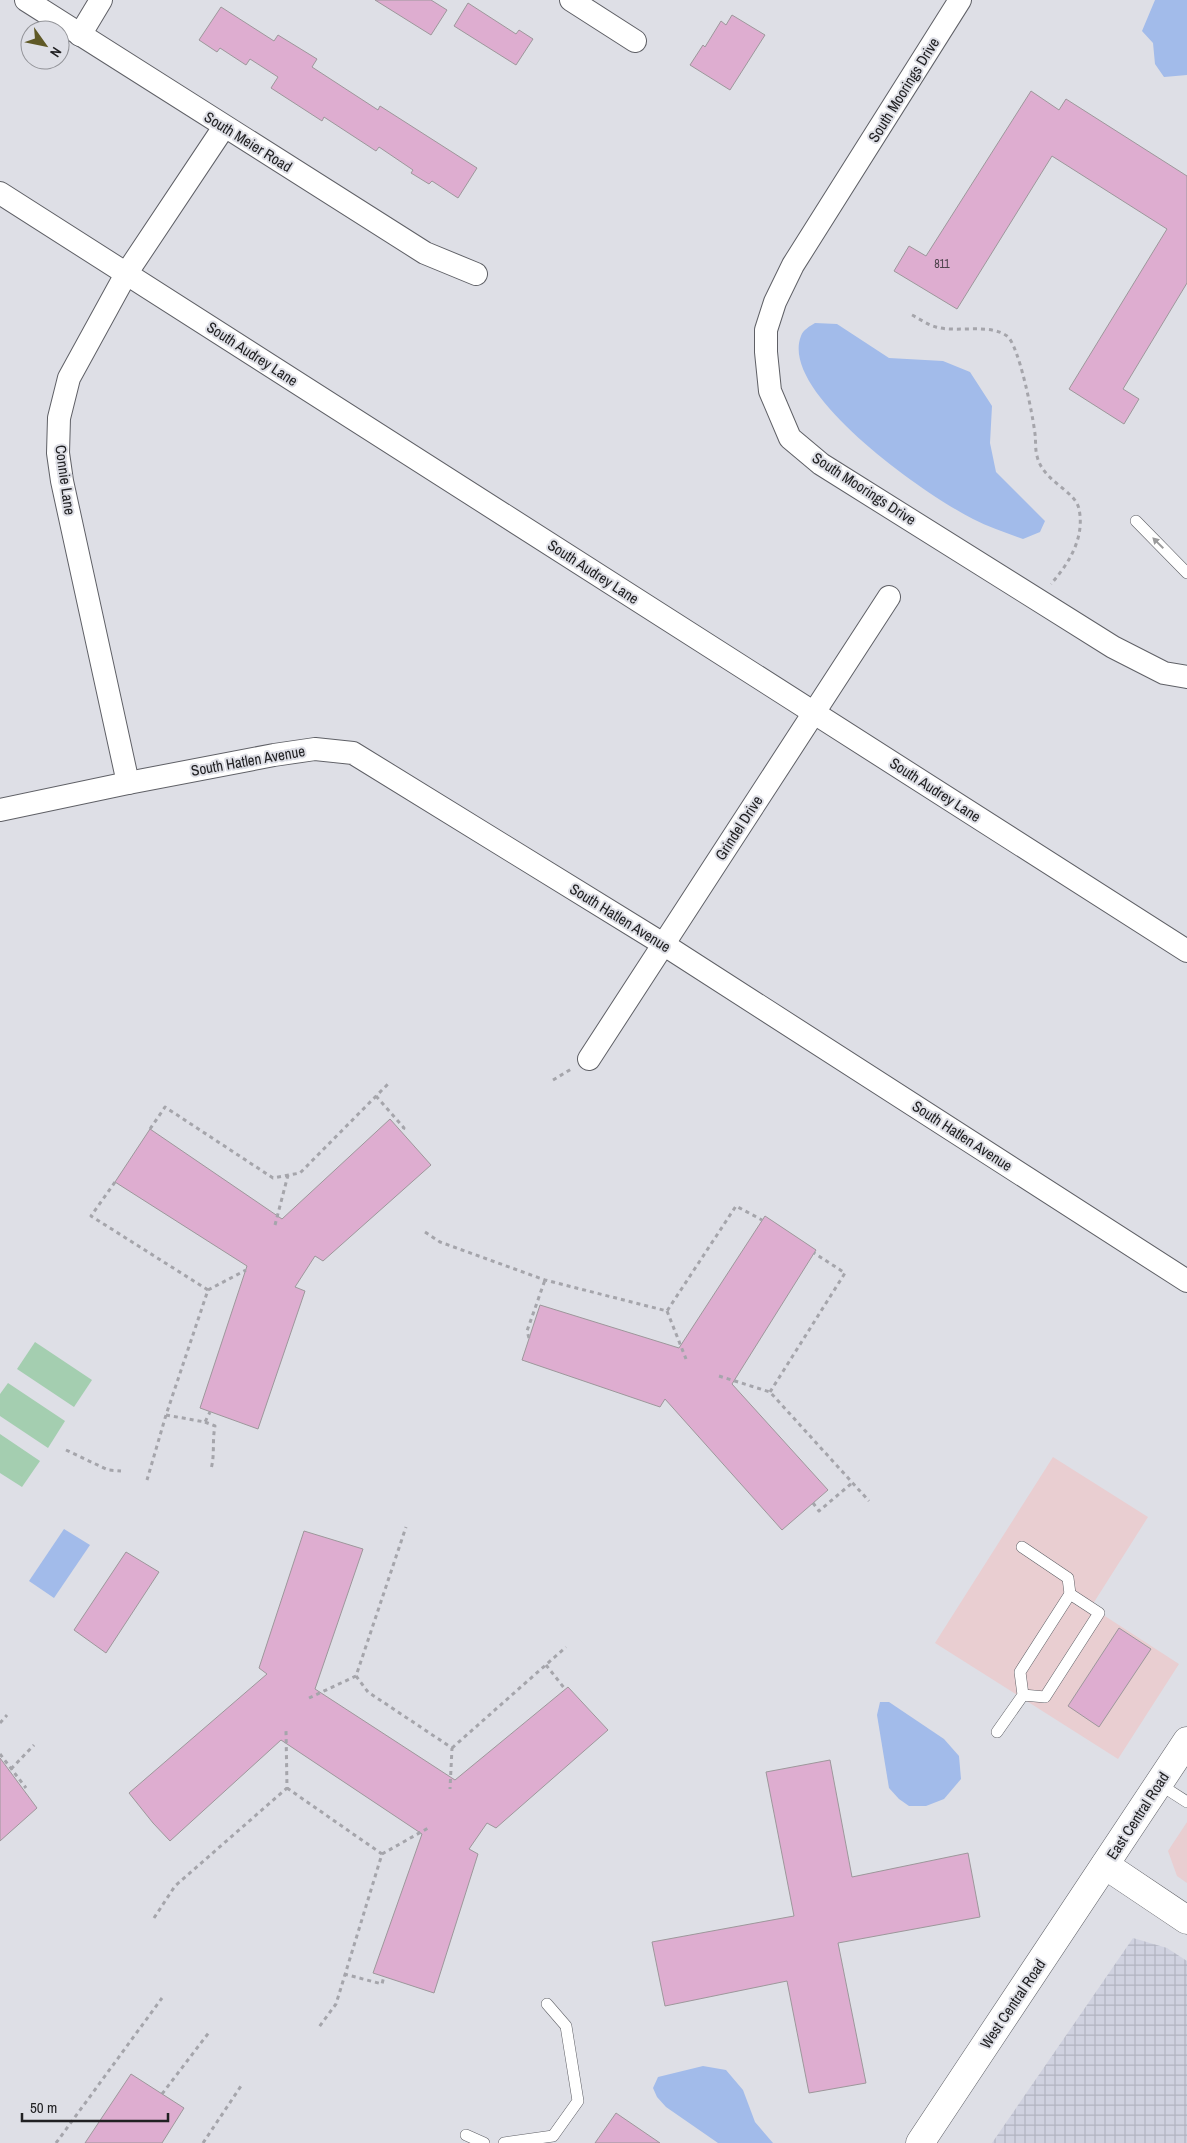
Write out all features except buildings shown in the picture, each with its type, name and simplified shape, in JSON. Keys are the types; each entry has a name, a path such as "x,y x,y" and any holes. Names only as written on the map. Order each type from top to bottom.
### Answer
{"main road":[{"name":"East Central Road","path":"1105,1865 1187,1741"},
{"path":"1105,1865 1187,1920"},
{"name":"West Central Road","path":"920,2143 1105,1865"}],"street":[{"name":"South Meier Road","path":"26,0 425,253 476,274"},
{"path":"80,34 101,0"},
{"path":"571,0 635,41"},
{"name":"South Moorings Drive","path":"960,0 794,266 775,302 766,330 770,391 790,438 821,464 1113,647 1164,673 1187,677"},
{"name":"Connie Lane","path":"128,782 62,480 58,453 59,418 69,378 126,274 224,127"},
{"name":"South Audrey Lane","path":"0,193 1187,951"},
{"name":"Grindel Drive","path":"588,1059 889,596"},
{"name":"South Hatlen Avenue","path":"0,810 128,782 274,755 315,749 353,753 663,944 1187,1281"}],"lane":[{"path":"1136,521 1187,573"},
{"path":"997,1732 1023,1695 1020,1672 1070,1594 1068,1578 1022,1547"},
{"path":"1023,1695 1045,1697 1099,1613 1070,1594"},
{"path":"1159,1784 1187,1802"},
{"path":"504,2143 553,2136 578,2101 566,2026 547,2004"},
{"path":"466,2135 484,2143"}],"path":[{"path":"912,315 936,327 995,330 1008,337 1015,346 1031,410 1037,456 1043,472 1067,492 1078,507 1078,538 1067,565 1047,588"},
{"path":"150,1129 164,1107 273,1178 300,1172 388,1084"},
{"path":"376,1096 404,1128 402,1132"},
{"path":"275,1225 288,1175"},
{"path":"115,1182 91,1216 208,1290"},
{"path":"667,1311 736,1206 762,1220"},
{"path":"424,1232 440,1242 545,1280 667,1311"},
{"path":"770,1392 845,1273 814,1253"},
{"path":"147,1480 208,1290 246,1270"},
{"path":"529,1338 527,1331 545,1280"},
{"path":"667,1311 686,1359"},
{"path":"719,1376 770,1392 869,1501"},
{"path":"205,1422 210,1412"},
{"path":"166,1416 205,1422 215,1426 212,1440 214,1456 211,1469"},
{"path":"66,1450 108,1470 121,1471"},
{"path":"813,1503 820,1511 852,1483"},
{"path":"309,1698 356,1676 406,1527"},
{"path":"450,1790 452,1748 566,1647"},
{"path":"546,1665 565,1689"},
{"path":"356,1676 368,1692 452,1748"},
{"path":"0,1723 7,1714"},
{"path":"154,1918 175,1886 287,1788 286,1731"},
{"path":"11,1769 34,1745"},
{"path":"0,1754 26,1788"},
{"path":"287,1788 382,1854"},
{"path":"319,2027 336,2004 382,1854 430,1828"},
{"path":"344,1974 382,1984 384,1976"},
{"path":"56,2143 162,1998"},
{"path":"162,2094 210,2031"},
{"path":"203,2143 241,2086"}],"shaded area":[{"path":"1053,1457 1148,1517 1091,1607 1179,1664 1118,1759 935,1643"},
{"path":"1187,1822 1187,1883 1177,1876 1168,1851"},
{"path":"1133,1938 1167,1948 1187,1961 1187,2143 992,2143"}],"green space":[{"path":"35,1342 92,1380 74,1407 17,1369"},
{"path":"8,1383 65,1421 48,1448 0,1416 0,1394"},
{"path":"0,1434 40,1461 22,1487 0,1473"}],"water":[{"path":"1155,0 1187,0 1187,75 1164,77 1155,64 1153,43 1142,31"},
{"path":"815,323 837,324 889,358 943,361 970,372 992,406 990,443 996,472 1045,521 1040,532 1023,539 973,519 924,489 862,441 834,413 812,386 800,359 801,336 805,330"},
{"path":"64,1529 90,1545 54,1598 29,1581"},
{"path":"880,1702 889,1702 944,1739 959,1756 961,1779 944,1799 926,1806 909,1806 889,1788 877,1715"},
{"path":"703,2066 726,2070 743,2090 755,2122 773,2143 718,2143 666,2107 657,2097 653,2088 658,2077"}]}
